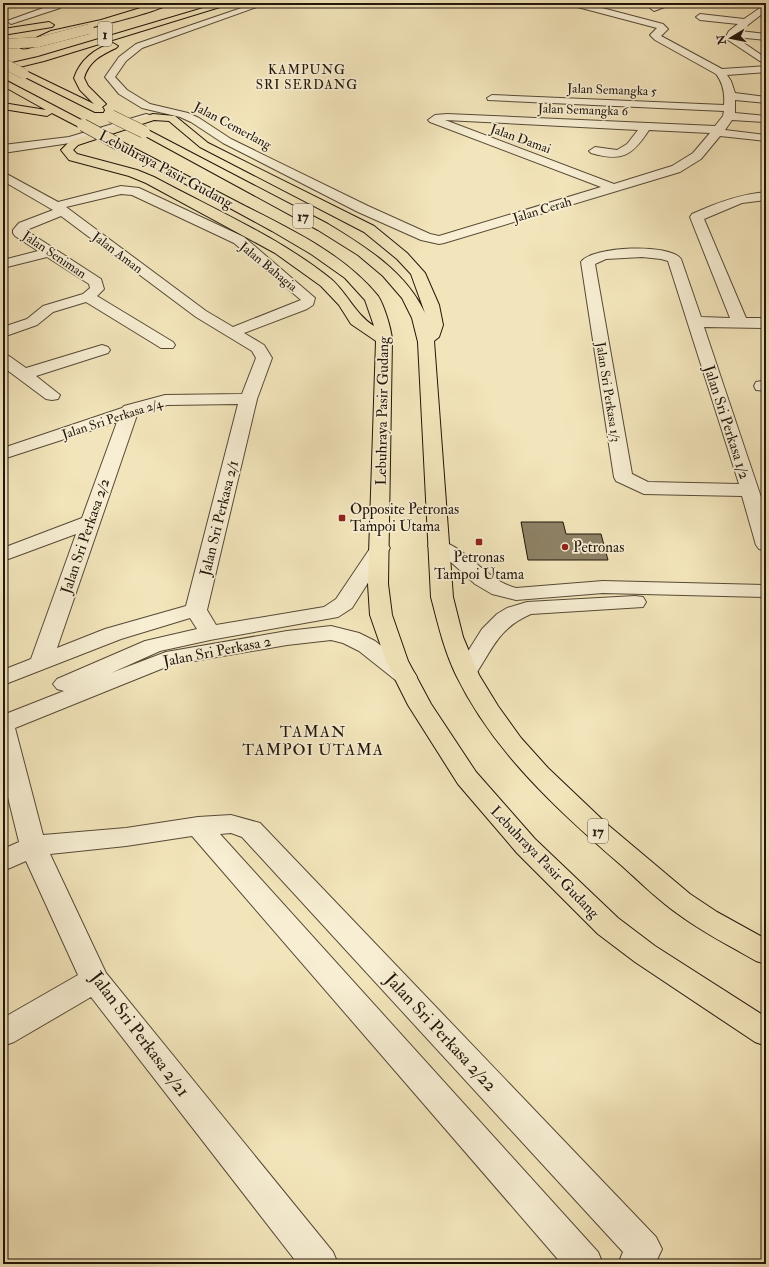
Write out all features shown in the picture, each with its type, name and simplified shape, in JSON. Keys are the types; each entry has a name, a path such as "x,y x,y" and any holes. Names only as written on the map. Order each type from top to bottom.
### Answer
{"highway":[{"path":"8,54 26,38 150,3"},
{"path":"8,54 54,33 109,20 166,3"},
{"path":"74,62 86,53 108,43 205,7 229,3"},
{"path":"114,115 84,88 79,78 84,66 97,54 118,44 245,3"},
{"path":"3,44 31,43 60,37 176,5"},
{"name":"1","path":"8,54 176,5"},
{"path":"3,32 40,27 140,6"},
{"name":"1","path":"3,63 205,7"},
{"path":"3,68 148,29"},
{"name":"Lebuhraya Pasir Gudang","path":"3,63 114,115 323,227 351,244 402,287 416,310 426,342 442,597 446,622 466,672 484,704 530,765 594,828 688,906 766,953"},
{"path":"70,72 70,79 76,89 101,104"},
{"name":"Lebuhraya Pasir Gudang","path":"3,82 64,116 277,228 316,251 350,275 372,299 383,330 384,340 378,584 381,615 397,661 420,705 467,778 526,846 608,926 645,954 766,1033"},
{"path":"3,89 36,100"},
{"path":"3,106 64,116"},
{"path":"384,340 356,321 345,303 326,284 280,250 150,180 133,173 73,157 67,150 74,143 153,117 170,118 178,122 204,145 369,229 402,256 418,273 431,305 435,325 433,336 426,342"}],"street":[{"path":"11,21 61,5 36,3"},
{"name":"Jalan Cemerlang","path":"264,3 139,46 127,53 115,66 110,77 123,92 132,99 146,106 184,115 195,120 227,141 362,208 426,237 438,240"},
{"path":"573,3 660,26 663,29 655,35 658,38 680,48 727,78 766,69"},
{"path":"654,8 671,3"},
{"path":"764,10 732,33 730,38 766,62"},
{"path":"700,17 746,22"},
{"path":"732,33 766,37"},
{"path":"727,78 730,96 729,112"},
{"path":"730,96 766,100"},
{"name":"Jalan Semangka 5","path":"492,98 729,112 766,119"},
{"path":"3,149 70,140 149,116 160,110"},
{"name":"Jalan Cerah","path":"438,240 676,169 697,156 718,131 729,112"},
{"name":"Jalan Damai","path":"447,117 439,117 434,120 612,187"},
{"name":"Jalan Semangka 6","path":"447,117 646,126 718,131 766,138"},
{"path":"595,151 612,156 622,154 637,140 646,126"},
{"name":"Jalan Aman","path":"3,176 59,209 201,314 258,348"},
{"name":"Jalan Seniman","path":"3,332 32,322 48,309 88,297 97,289 96,282 20,233 20,230 24,226 59,209 128,190"},
{"name":"Jalan Bahagia","path":"128,190 135,191 239,240 308,298 308,302 302,306 231,333"},
{"path":"740,323 697,217 718,206 741,198 766,196"},
{"path":"3,264 50,252"},
{"name":"Jalan Sri Perkasa 1/3","path":"670,256 621,254 596,257 588,262 623,477 644,488 750,490"},
{"name":"Jalan Sri Perkasa 1/2","path":"670,256 674,260 750,490 766,545"},
{"path":"88,297 167,345"},
{"path":"694,322 766,323"},
{"name":"Jalan Sri Perkasa 2/1","path":"196,610 248,399 264,358 258,348"},
{"path":"24,374 102,350"},
{"path":"3,359 52,395"},
{"name":"Jalan Sri Perkasa 2/4","path":"3,454 130,410 165,400 248,399"},
{"name":"Jalan Sri Perkasa 2/2","path":"41,662 130,410"},
{"path":"3,555 90,522"},
{"path":"438,546 459,559 482,580 499,590 516,594 603,587 766,591"},
{"name":"Jalan Sri Perkasa 2","path":"3,714 49,691 153,646 210,633 330,612 344,603 380,548"},
{"path":"466,672 483,640 499,623 511,613 527,608 631,602 766,606"},
{"path":"3,678 113,634 196,610 210,633"},
{"name":"Jalan Sri Perkasa 2","path":"3,726 166,659 287,638 331,633 352,638 367,646 406,677"},
{"name":"Jalan Sri Perkasa 2/21","path":"3,726 33,846 95,980 320,1264"},
{"name":"Jalan Sri Perkasa 2/22","path":"198,826 231,824 251,830 640,1256"},
{"path":"3,861 33,846 126,838 198,826 586,1264"},
{"path":"3,1034 95,980"}],"building":[{"name":"Petronas","path":"521,522 563,522 566,534 601,534 608,560 528,560"}],"place":[{"name":"Opposite Petronas Tampoi Utama","path":"342,518"},
{"name":"Petronas Tampoi Utama","path":"479,542"},
{"name":"Petronas","path":"565,547"}],"district":[{"name":"KAMPUNG SRI SERDANG","path":"307,76"},
{"name":"TAMAN TAMPOI UTAMA","path":"313,740"}]}
